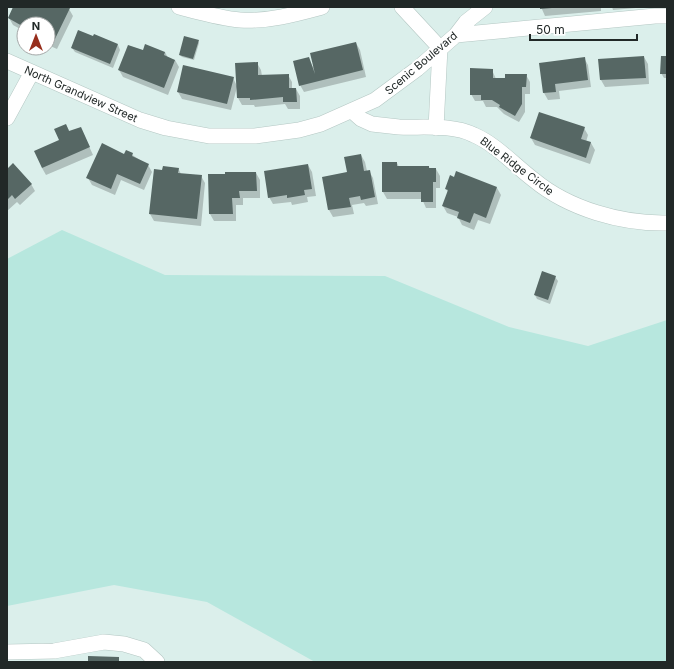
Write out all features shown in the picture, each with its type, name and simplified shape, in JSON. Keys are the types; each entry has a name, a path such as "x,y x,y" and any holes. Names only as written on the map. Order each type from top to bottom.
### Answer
{"street":[{"path":"179,7 213,16 241,20 276,18 322,7"},
{"path":"352,111 361,119 372,124 436,128 440,48 402,7"},
{"name":"Scenic Boulevard","path":"352,111 375,100 391,89 456,35 466,22 485,7"},
{"path":"456,35 667,16"},
{"name":"North Grandview Street","path":"7,61 140,120 166,128 209,136 254,136 299,130 352,111"},
{"path":"7,118 32,72"},
{"name":"Blue Ridge Circle","path":"436,128 464,131 490,143 544,189 571,202 612,216 635,221 667,223"},
{"path":"7,652 54,651 104,642 124,644 144,650 157,662"}],"green space":[{"path":"62,230 165,275 385,276 509,327 588,346 667,320 667,662 315,662 207,602 114,585 7,606 7,259"}],"building":[{"path":"13,7 70,8 56,37 56,16 16,16 16,22 8,18"},
{"path":"540,7 552,7 552,8 540,9"},
{"path":"78,30 93,36 94,34 118,44 110,64 71,48"},
{"path":"184,36 199,40 193,59 179,55"},
{"path":"356,42 363,70 299,86 293,61 309,57 315,74 310,53"},
{"path":"145,44 165,52 164,55 175,60 164,88 118,70 128,45 143,50"},
{"path":"644,56 646,78 600,80 598,59"},
{"path":"661,56 667,56 667,74 660,74"},
{"path":"585,57 588,80 555,84 556,92 543,93 539,63"},
{"path":"258,62 258,75 289,74 289,88 296,88 297,102 283,102 283,97 250,100 250,98 237,98 235,63"},
{"path":"183,65 234,77 227,104 177,92"},
{"path":"470,68 493,69 493,78 505,78 505,74 527,74 526,87 522,87 522,104 515,116 499,107 500,105 492,100 481,100 481,95 470,95"},
{"path":"539,112 585,127 581,139 591,142 586,158 530,138"},
{"path":"66,124 69,131 81,127 90,147 42,168 34,151 59,140 54,129"},
{"path":"102,143 124,154 126,150 133,153 132,156 149,164 140,184 117,174 111,189 86,178"},
{"path":"361,154 364,171 370,170 375,197 361,200 360,196 349,198 351,207 328,210 322,177 347,172 344,157"},
{"path":"382,162 397,162 397,166 429,166 429,168 436,168 436,182 433,182 433,202 421,202 421,192 382,192"},
{"path":"13,163 32,184 15,199 12,195 7,200 7,169"},
{"path":"308,164 312,189 304,190 305,195 287,198 287,195 268,198 264,171"},
{"path":"163,166 179,168 178,173 202,175 197,219 149,214 154,169 162,170"},
{"path":"456,171 497,187 486,218 474,213 470,223 457,218 459,212 442,206 448,190 445,189 450,175 454,177"},
{"path":"225,172 256,172 257,191 239,191 240,198 232,198 233,214 209,214 208,174 225,174"},
{"path":"542,271 556,276 548,300 534,295"},
{"path":"88,656 119,657 119,662 88,662"}]}
